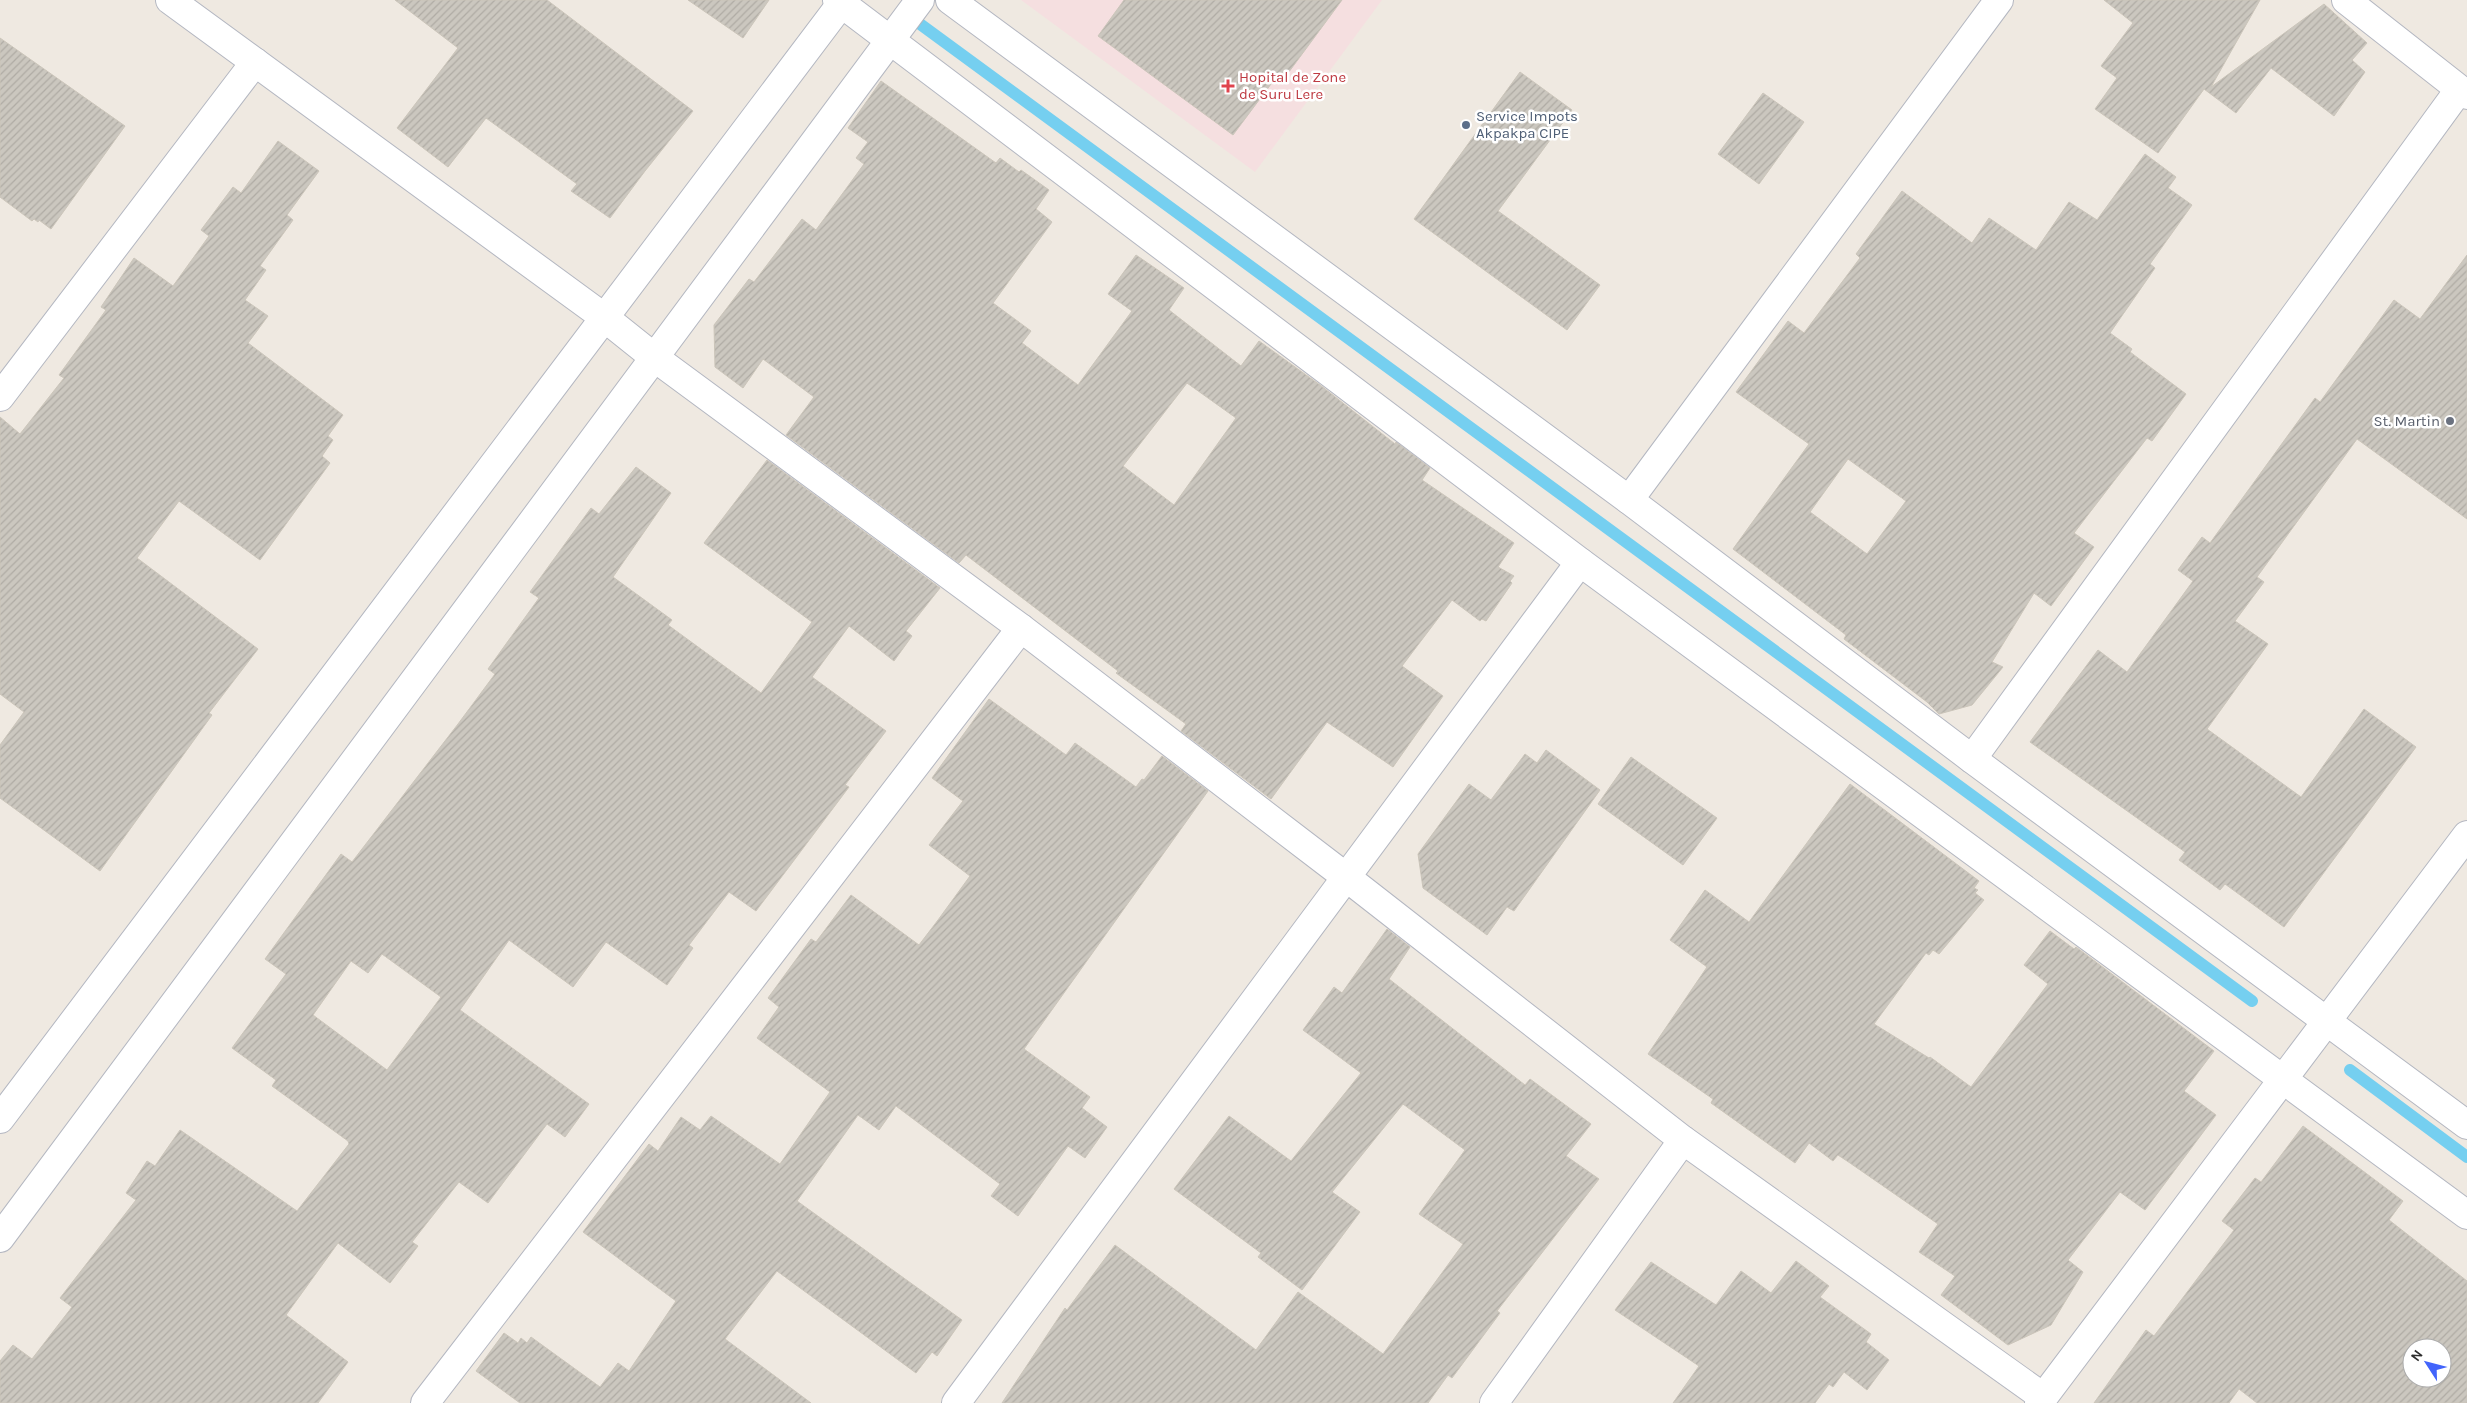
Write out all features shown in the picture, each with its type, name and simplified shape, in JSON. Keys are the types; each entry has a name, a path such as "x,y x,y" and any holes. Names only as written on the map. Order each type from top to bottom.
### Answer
{"street":[{"path":"170,0 605,318 655,358 1021,628 1346,877 1684,1140 2041,1400 2467,836"},
{"path":"0,1238 920,0"},
{"path":"950,0 1629,500 1972,758 2467,1125"},
{"path":"1629,500 1999,0"},
{"path":"1972,758 2463,92 2346,0"},
{"path":"0,1119 605,318 841,1 889,41 1580,562 2467,1215"},
{"path":"0,397 255,62"},
{"path":"956,1403 1580,562"},
{"path":"425,1403 1021,628"},
{"path":"1494,1403 1684,1140"}],"shaded area":[{"name":"Hopital de Zone de Suru Lere","path":"1021,0 1382,0 1255,172"}],"building":[{"path":"395,0 547,0 693,111 610,218 571,191 577,184 486,118 448,167 397,128 458,48"},
{"path":"688,0 769,0 743,38"},
{"path":"1124,0 1342,0 1280,84 1274,80 1233,135 1098,36"},
{"path":"2104,0 2260,0 2211,87 2324,4 2367,43 2352,60 2365,72 2334,116 2271,68 2236,113 2204,89 2158,153 2095,109 2117,78 2101,66 2133,23"},
{"path":"0,38 125,126 51,229 39,220 38,222 34,219 32,221 0,197"},
{"path":"1520,72 1572,110 1498,211 1600,285 1567,330 1414,219"},
{"path":"881,81 996,163 1000,158 1049,190 1036,209 1052,222 993,303 1031,331 1022,343 1078,385 1132,311 1108,294 1136,255 1184,288 1169,310 1241,366 1259,341 1320,385 1395,444 1396,442 1430,468 1422,480 1514,543 1498,567 1514,576 1510,581 1512,583 1486,621 1482,619 1480,621 1452,600 1402,666 1443,696 1393,767 1327,722 1271,799 1181,731 1186,724 1116,673 1118,671 966,555 959,563 786,435 814,397 763,359 743,388 715,367 714,325 749,279 754,282 802,219 816,230 864,164 856,158 868,142 848,128","holes":["1187,383 1236,418 1174,505 1123,466"]},
{"path":"1763,93 1804,122 1759,184 1718,154"},
{"path":"278,141 319,171 287,215 293,220 260,266 266,270 245,300 268,316 248,343 343,415 328,436 333,440 322,456 330,463 260,560 179,501 137,558 258,649 209,713 212,715 100,871 0,798 0,745 24,712 0,694 0,417 20,434 64,378 59,375 106,310 101,307 134,258 173,286 209,236 201,230 233,187 241,193"},
{"path":"2145,154 2176,177 2168,188 2192,205 2150,264 2155,268 2110,333 2132,349 2130,352 2186,394 2152,441 2147,438 2074,533 2094,547 2051,606 2034,593 1992,662 2003,667 1972,705 1939,714 1927,702 1844,639 1846,635 1733,549 1809,444 1736,392 1788,321 1804,333 1860,258 1856,254 1902,191 1972,243 1989,218 2036,250 2069,202 2097,220","holes":["1848,459 1906,501 1867,554 1810,512"]},
{"path":"2467,255 2467,519 2357,439 2257,577 2264,582 2235,621 2268,644 2207,729 2301,797 2364,709 2416,747 2284,927 2225,884 2220,890 2179,860 2185,852 2030,742 2098,650 2127,672 2193,581 2178,570 2202,537 2210,543 2315,398 2320,402 2394,300 2420,319"},
{"path":"767,460 940,588 906,631 912,636 894,661 849,626 812,677 886,731 845,785 849,787 756,911 729,892 689,945 693,948 667,985 606,942 573,987 509,940 460,1010 589,1104 565,1137 547,1124 488,1203 459,1182 412,1242 418,1246 390,1283 338,1243 286,1315 348,1362 318,1403 0,1403 0,1361 13,1345 32,1359 72,1307 60,1298 136,1200 126,1193 147,1161 155,1166 180,1130 297,1211 349,1144 348,1141 272,1086 276,1080 232,1048 286,974 265,959 341,854 352,862 458,724 495,674 488,669 539,598 530,592 591,508 599,514 636,467 671,493 613,577 672,620 668,625 761,693 812,622 704,543","holes":["382,954 441,997 387,1070 313,1015 351,961 368,973"]},
{"path":"989,699 1066,755 1075,743 1136,787 1142,779 1144,780 1162,756 1208,791 1024,1049 1090,1097 1082,1108 1107,1127 1085,1158 1068,1146 1018,1216 991,1196 1000,1184 896,1106 879,1130 858,1115 797,1201 962,1320 937,1356 932,1352 916,1373 777,1271 725,1339 811,1403 520,1403 476,1371 504,1333 518,1343 521,1338 527,1343 531,1337 600,1387 618,1363 629,1371 676,1301 583,1232 649,1144 658,1151 681,1117 700,1130 711,1116 780,1164 830,1092 757,1038 779,1007 768,998 811,939 816,942 851,895 919,945 938,920 970,876 929,845 963,801 932,778"},
{"path":"1546,750 1600,790 1514,911 1507,907 1487,935 1423,888 1418,854 1469,784 1491,800 1525,754 1537,763"},
{"path":"1631,757 1717,818 1683,865 1598,804"},
{"path":"1850,784 1979,881 1974,888 1978,890 1975,893 1984,900 1939,954 1933,950 1929,955 1926,953 1874,1024 1930,1057 1971,1087 2048,984 2024,965 2050,931 2074,949 2076,947 2214,1051 2184,1091 2216,1115 2145,1210 2120,1192 2068,1260 2083,1272 2051,1325 2008,1345 1941,1295 1955,1276 1919,1252 1938,1224 1838,1155 1833,1161 1809,1143 1795,1163 1711,1103 1713,1099 1648,1054 1707,967 1670,940 1705,890 1749,922"},
{"path":"1387,929 1410,947 1389,979 1525,1085 1530,1079 1591,1124 1566,1156 1599,1179 1497,1311 1500,1313 1452,1378 1448,1375 1428,1403 1002,1403 1065,1308 1067,1310 1115,1245 1256,1350 1298,1292 1383,1354 1463,1244 1419,1214 1465,1150 1403,1104 1332,1192 1360,1212 1302,1290 1258,1257 1261,1253 1174,1189 1229,1116 1291,1161 1361,1073 1303,1030 1334,987 1342,993"},
{"path":"2303,1126 2403,1201 2389,1220 2467,1281 2467,1403 2257,1403 2239,1389 2229,1403 2094,1403 2146,1330 2154,1336 2234,1230 2222,1221 2255,1178 2261,1182"},
{"path":"1796,1261 1829,1286 1820,1297 1871,1334 1866,1342 1889,1360 1867,1390 1844,1372 1833,1387 1829,1384 1815,1403 1673,1403 1699,1366 1615,1310 1651,1262 1716,1305 1741,1271 1771,1293"}],"waterway":[{"path":"920,24 2252,1001"},
{"path":"2350,1070 2467,1157"}],"place":[{"name":"Hopital de Zone de Suru Lere","path":"1228,86"},
{"name":"Service Impots Akpakpa CIPE","path":"1466,125"},
{"name":"St. Martin","path":"2450,421"}]}
